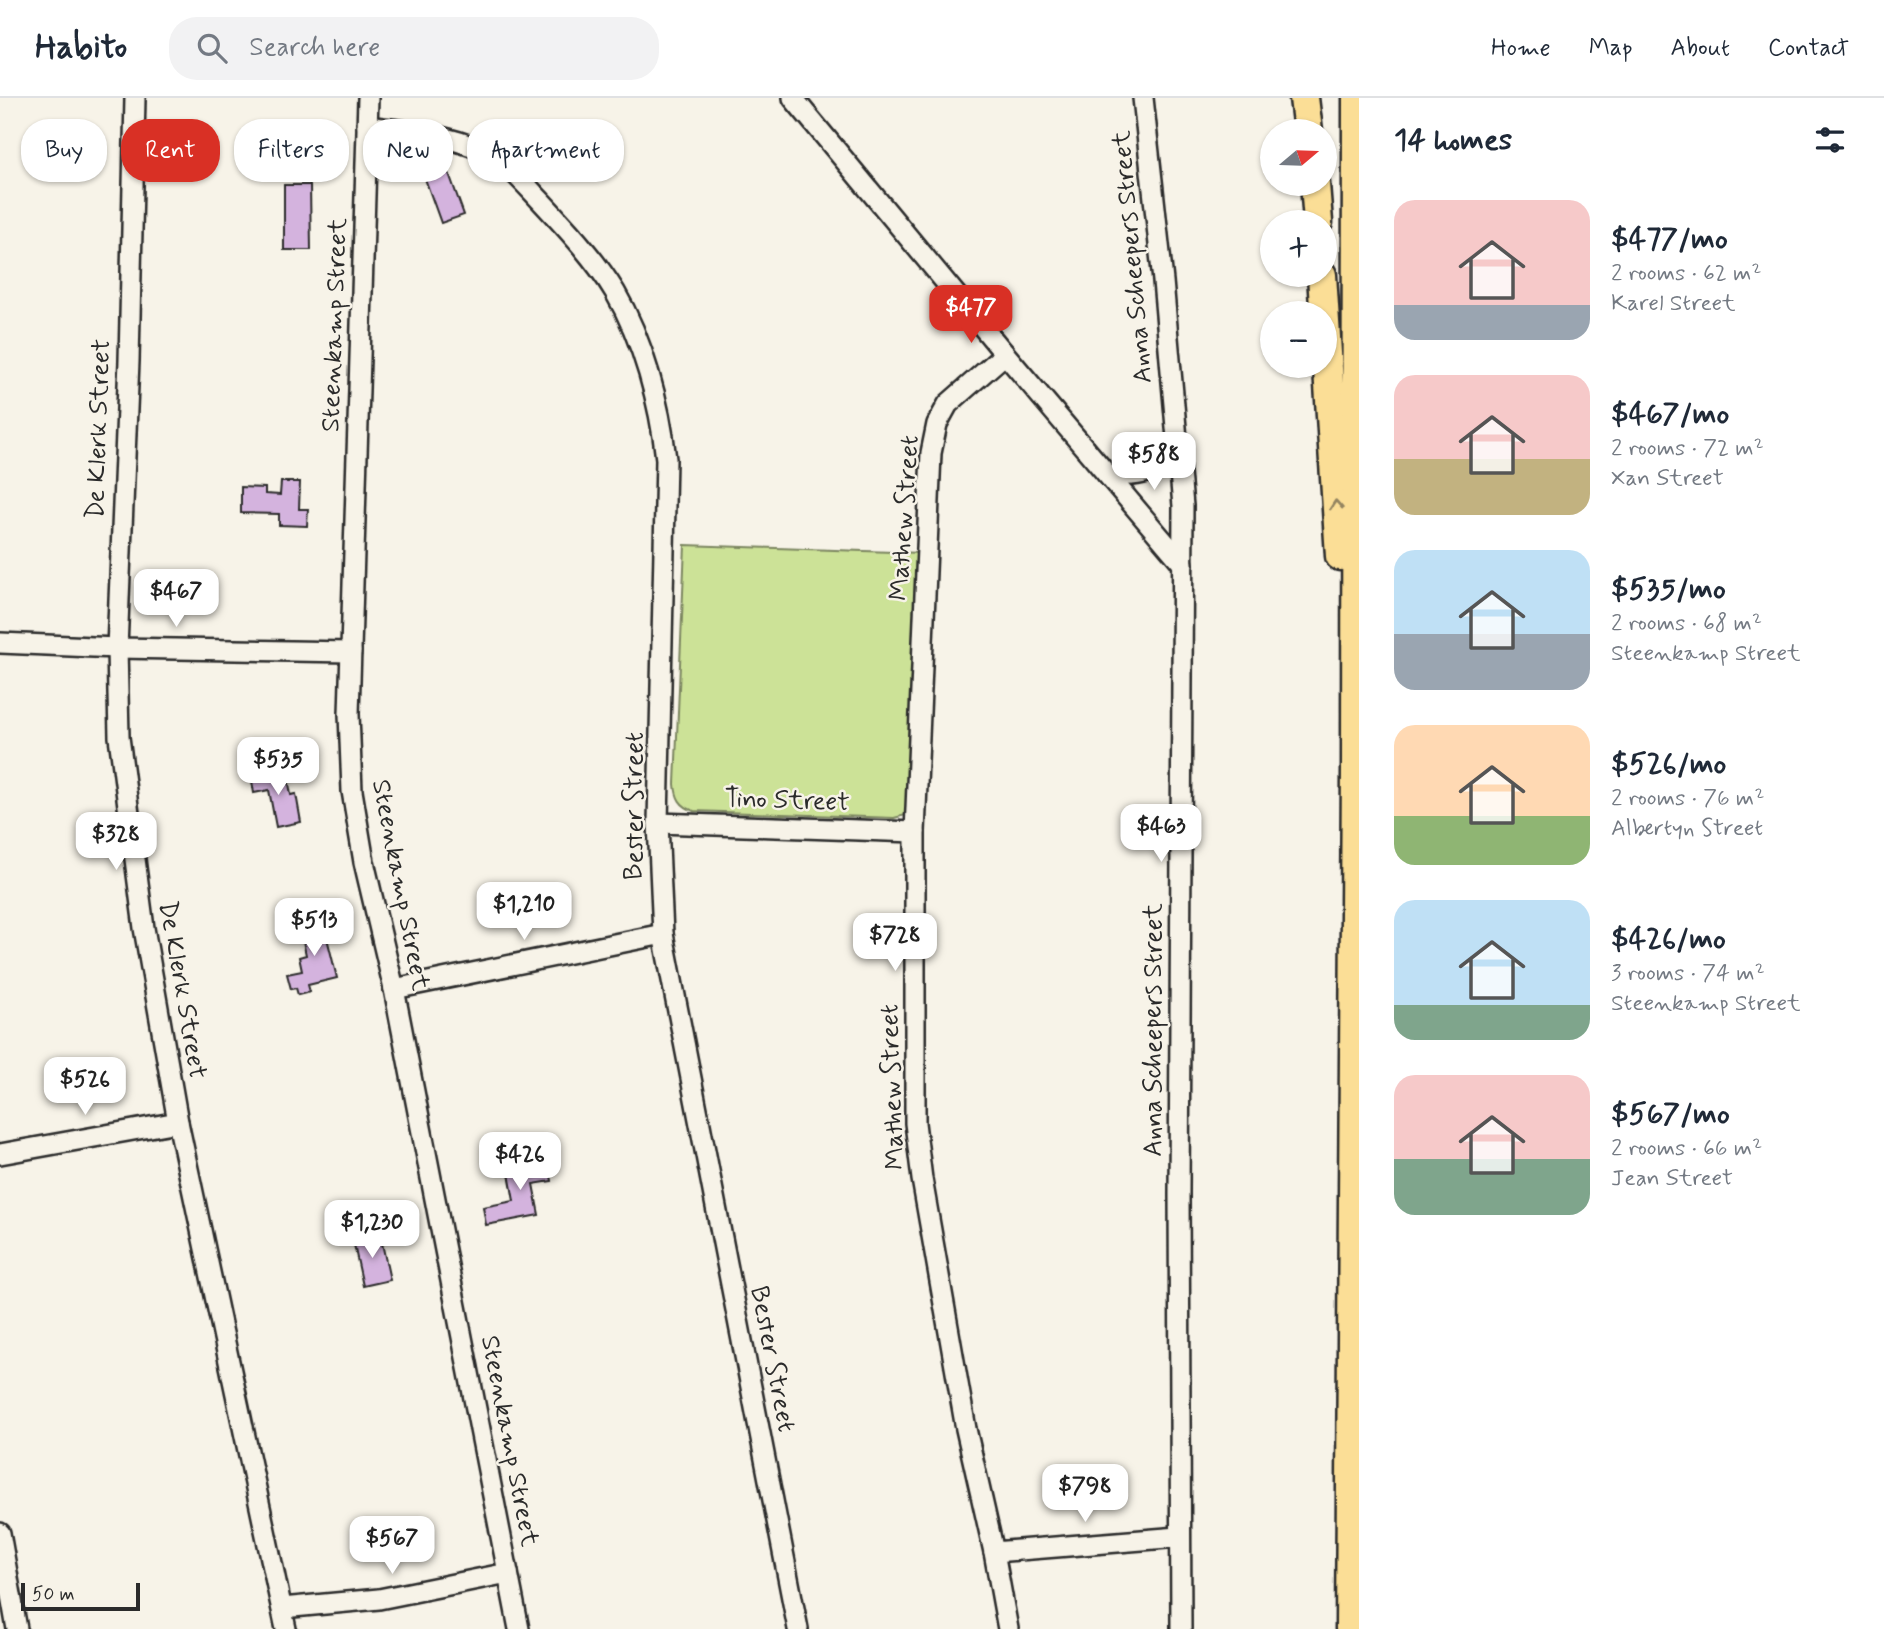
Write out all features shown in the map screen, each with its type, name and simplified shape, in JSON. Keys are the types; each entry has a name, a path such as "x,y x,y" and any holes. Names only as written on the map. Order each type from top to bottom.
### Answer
{"highway":[{"path":"1304,98 1307,119"},
{"path":"1350,1629 1357,98"},
{"path":"1323,287 1356,769"}],"street":[{"name":"De Klerk Street","path":"135,98 129,360 117,648 119,737 144,928 178,1122 286,1629"},
{"name":"Steenkamp Street","path":"367,119 368,98"},
{"path":"793,98 1004,354 1184,564"},
{"name":"Anna Scheepers Street","path":"1143,98 1183,506 1179,1194 1181,1629"},
{"name":"Bester Street","path":"453,141 482,150 509,167 597,265 628,317 649,371 663,431 666,459 658,823 663,934 798,1629"},
{"name":"Steenkamp Street","path":"365,182 349,714 352,791 364,862 394,989 519,1629"},
{"name":"Mathew Street","path":"1004,354 948,404 941,414 934,436 928,508 915,832 917,1135 922,1179 966,1429 994,1552 1007,1629"},
{"path":"1107,474 1128,477 1149,472 1167,460 1178,448"},
{"path":"0,643 351,652"},
{"name":"Tino Street","path":"658,823 915,832"},
{"path":"394,989 663,934"},
{"path":"0,1153 178,1122"},
{"path":"0,1533 17,1629"},
{"path":"994,1552 1179,1537"},
{"path":"282,1608 379,1599 508,1573"}],"green space":[{"path":"685,545 922,553 911,807 906,815 894,818 694,811 682,804 675,784"}],"building":[{"path":"426,182 452,182 464,215 441,223"},
{"path":"284,185 310,185 311,250 284,250"},
{"path":"281,482 300,482 299,509 308,509 307,526 279,525 279,514 241,513 241,487 265,488 265,494 280,495"},
{"path":"281,769 283,779 288,778 291,795 296,794 301,822 276,827 269,790 254,793 251,775"},
{"path":"328,920 332,937 327,938 337,978 308,985 310,992 298,995 296,988 291,989 287,974 302,971 299,957 306,955 300,927"},
{"path":"529,1157 530,1163 548,1159 552,1181 533,1184 539,1215 486,1225 483,1207 514,1201 507,1162"},
{"path":"380,1234 390,1280 363,1286 353,1240"}]}
